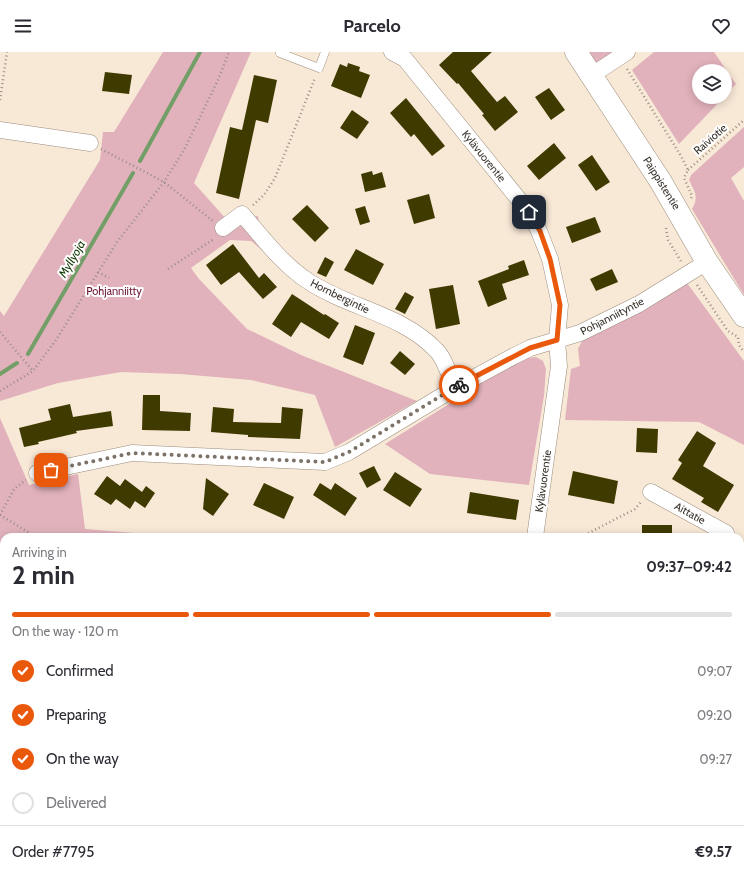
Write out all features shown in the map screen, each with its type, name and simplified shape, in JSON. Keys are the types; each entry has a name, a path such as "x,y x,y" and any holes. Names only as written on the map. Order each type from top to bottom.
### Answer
{"street":[{"name":"Kylävuorentie","path":"392,52 405,59 529,212 540,231 550,259 560,305 557,340 559,366 536,533"},
{"name":"Paippistentie","path":"576,52 668,193 708,262 744,316"},
{"path":"592,75 627,52"},
{"path":"0,130 90,143"},
{"path":"223,228 242,214"},
{"name":"Hornbergintie","path":"242,214 278,255 307,281 336,297 415,332 437,350 455,388"},
{"name":"Pohjanniityntie","path":"37,473 132,453 325,462 349,452 455,388 530,348 580,333 639,304 708,262"},
{"name":"Aittatie","path":"651,492 726,533"}],"lane":[{"path":"280,53 319,68 325,52"}],"path":[{"path":"0,100 7,52"},
{"path":"0,391 33,371 56,340 116,242 164,182 184,150 218,80 229,52"},
{"path":"242,214 264,195 275,178 319,68"},
{"name":"Raiviotie","path":"688,170 744,120"},
{"path":"90,143 164,182 223,228 224,232 168,269"},
{"path":"98,272 109,278"},
{"path":"0,332 33,371"},
{"path":"29,533 0,515 14,489 37,473"},
{"path":"589,533 635,509 651,492"}],"green space":[{"name":"Pohjanniitty","path":"163,52 251,52 194,183 227,220 258,216 262,250 251,241 230,240 191,268 199,279 247,329 301,355 417,401 335,447 315,395 251,380 180,374 121,372 58,383 0,401 0,311 4,316 100,160 103,132 114,132"},
{"path":"577,52 625,52 592,75"},
{"path":"654,52 714,52 722,64 692,64 692,104 717,104 679,144 632,70"},
{"path":"732,78 736,84 732,88"},
{"path":"744,127 744,167 731,178 744,201 744,295 692,209 696,198 689,180 691,175"},
{"path":"687,283 744,361 744,445 699,422 565,420 571,369 580,366 578,349 584,337"},
{"path":"536,357 543,361 546,369 544,396 529,485 430,474 385,444 465,394 515,359"},
{"path":"0,418 29,485 78,474 85,529 134,533 0,533"}],"building":[{"path":"453,52 492,52 471,71 497,102 505,96 518,112 495,131 482,115 484,114 458,83 457,84 439,65"},
{"path":"348,63 360,67 359,71 370,75 361,98 331,86 340,64 347,67"},
{"path":"105,72 132,75 129,94 102,91"},
{"path":"254,75 277,80 268,123 256,120 239,199 216,193 230,127 242,130"},
{"path":"549,88 565,110 551,120 535,97"},
{"path":"406,98 445,146 432,156 414,134 411,137 390,113"},
{"path":"352,110 369,122 357,139 340,128"},
{"path":"554,143 566,158 539,180 527,166"},
{"path":"592,155 610,182 596,191 578,165"},
{"path":"372,171 373,175 382,172 386,187 365,192 361,174"},
{"path":"429,194 435,218 414,224 407,200"},
{"path":"307,205 329,228 315,242 292,219"},
{"path":"365,206 370,222 360,225 355,209"},
{"path":"595,217 601,232 572,243 566,227"},
{"path":"233,244 259,278 264,273 277,287 263,299 239,272 221,285 206,265"},
{"path":"356,249 384,264 373,285 344,270"},
{"path":"325,257 334,262 326,277 317,273"},
{"path":"524,260 529,275 502,284 507,299 488,307 478,281 509,269 508,266"},
{"path":"612,269 618,282 596,291 590,279"},
{"path":"453,285 460,324 436,329 429,289"},
{"path":"405,292 414,297 405,314 395,309"},
{"path":"292,294 339,323 329,339 301,322 291,337 272,324"},
{"path":"355,325 375,333 363,365 343,357"},
{"path":"400,351 415,364 405,375 390,363"},
{"path":"143,395 160,395 160,411 191,413 190,431 142,430"},
{"path":"70,404 73,417 111,411 113,426 76,431 77,433 38,442 39,444 24,447 19,428 51,420 48,409"},
{"path":"213,407 234,409 233,422 281,423 282,407 303,409 300,439 248,437 248,435 211,432"},
{"path":"637,428 658,429 657,453 636,452"},
{"path":"697,431 716,443 703,466 734,485 718,512 701,502 704,498 672,479 682,463 678,460"},
{"path":"374,466 381,480 367,488 359,473"},
{"path":"573,471 618,481 614,504 568,495"},
{"path":"395,472 422,489 410,507 383,490"},
{"path":"107,476 120,486 125,479 142,492 146,486 155,493 145,508 135,501 130,509 116,499 111,505 94,494"},
{"path":"206,478 229,494 213,516 203,509"},
{"path":"264,483 294,497 284,519 253,505"},
{"path":"320,483 331,490 335,483 357,498 345,516 313,495"},
{"path":"470,492 519,500 516,520 467,513"},
{"path":"642,525 672,525 672,533 642,533"}],"waterway":[{"name":"Myllyoja","path":"140,161 200,52"},
{"name":"Myllyoja","path":"28,354 133,173"},
{"name":"Myllyoja","path":"0,374 17,363"}],"way so far":[{"path":"51,470 107,457 132,453 165,453 325,462 349,452 459,385"}],"route":[{"path":"459,385 530,348 557,340 560,305 550,259 540,231 529,212"}]}
